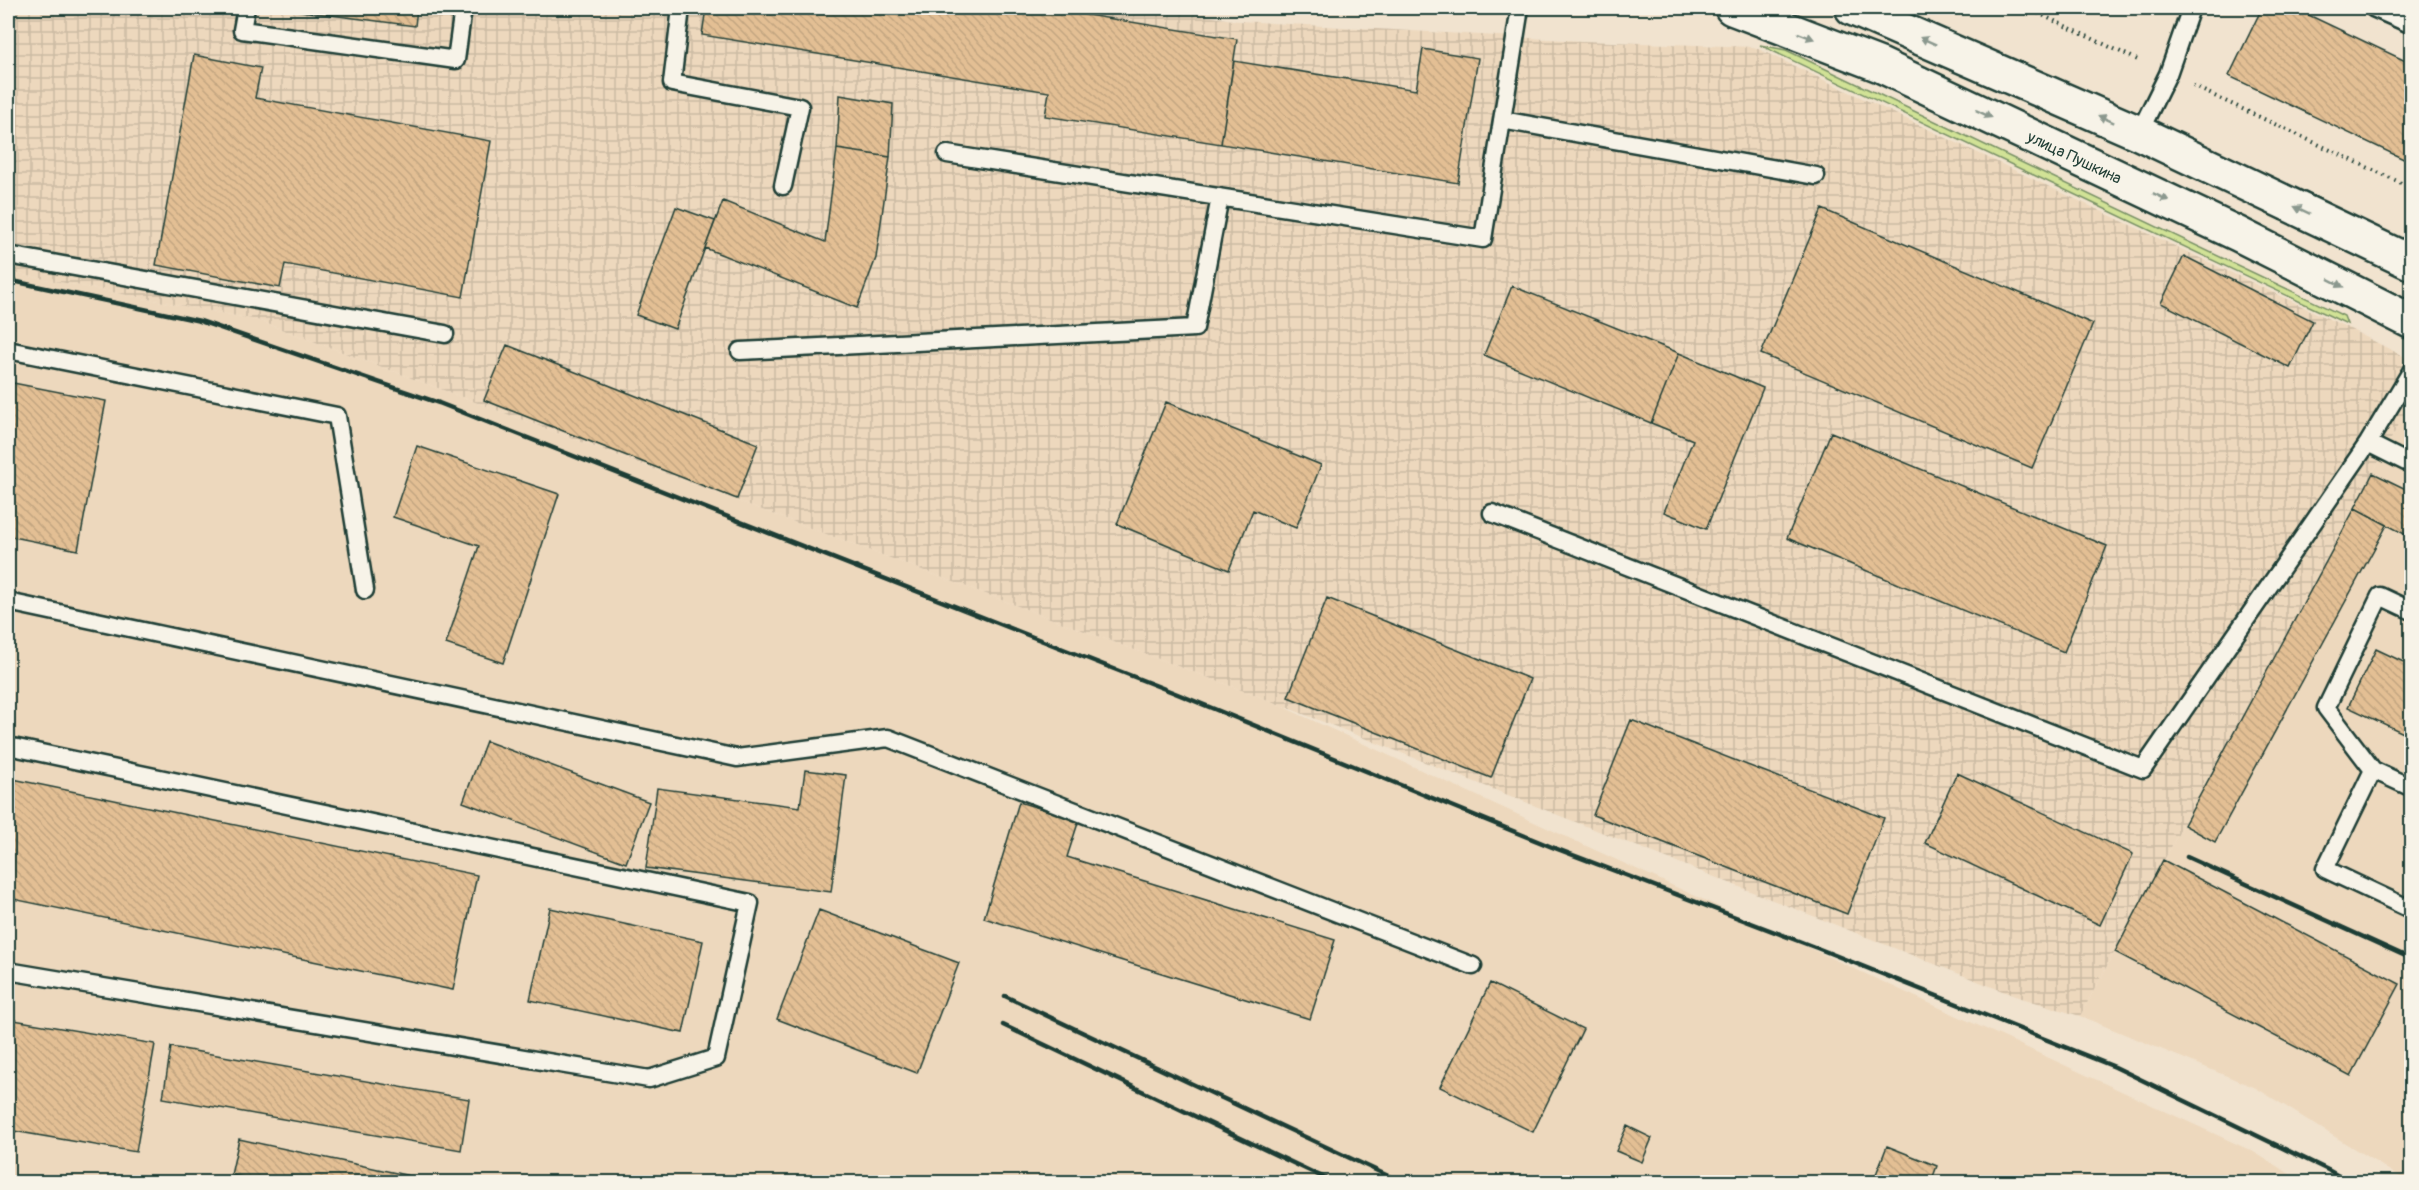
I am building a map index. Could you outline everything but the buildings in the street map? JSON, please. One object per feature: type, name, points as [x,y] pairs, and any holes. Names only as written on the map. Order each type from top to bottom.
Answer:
[{"type":"main road","name":"улица Пушкина","points":[[1731,8],[1880,65],[2238,234],[2412,322]]},
{"type":"main road","points":[[1852,8],[2139,133],[2412,262]]},
{"type":"lane","points":[[246,8],[242,30],[456,60],[463,8]]},
{"type":"lane","points":[[681,8],[672,83],[800,107],[783,186]]},
{"type":"lane","points":[[947,154],[1483,239],[1520,8]]},
{"type":"lane","points":[[2139,133],[2168,74],[2191,8]]},
{"type":"lane","points":[[2373,8],[2412,25]]},
{"type":"lane","points":[[1502,120],[1816,176]]},
{"type":"lane","points":[[740,351],[1195,328],[1220,197]]},
{"type":"lane","points":[[8,255],[445,334]]},
{"type":"lane","points":[[8,350],[337,416],[365,590]]},
{"type":"lane","points":[[1492,513],[2143,770],[2368,443],[2412,370]]},
{"type":"lane","points":[[2368,443],[2412,465]]},
{"type":"lane","points":[[2412,610],[2380,596],[2326,708],[2373,770],[2412,788]]},
{"type":"lane","points":[[8,602],[737,758],[888,738],[1473,966]]},
{"type":"lane","points":[[8,746],[750,903],[716,1058],[649,1078],[8,971]]},
{"type":"lane","points":[[2373,770],[2325,869],[2412,910]]},
{"type":"path","points":[[2027,8],[2412,188]]},
{"type":"shaded area","points":[[8,8],[1155,8],[1239,21],[1583,41],[1754,47],[2346,327],[2411,360],[2411,402],[2080,1016],[2015,996],[1268,700],[257,320],[8,272]]},
{"type":"shaded area","points":[[8,272],[257,320],[1268,700],[2252,1151],[2303,1182],[8,1182]]},
{"type":"shaded area","points":[[2411,402],[2411,1182],[2408,1182],[2256,1088],[2080,1016]]},
{"type":"green space","points":[[1760,45],[1786,50],[2344,316],[2347,324]]},
{"type":"railway","points":[[8,280],[200,321],[439,403],[1175,693],[1552,847],[1817,948],[2115,1067],[2349,1182]]},
{"type":"railway","points":[[2187,857],[2412,959]]},
{"type":"railway","points":[[1005,996],[1401,1182]]},
{"type":"railway","points":[[1003,1025],[1333,1182]]}]
